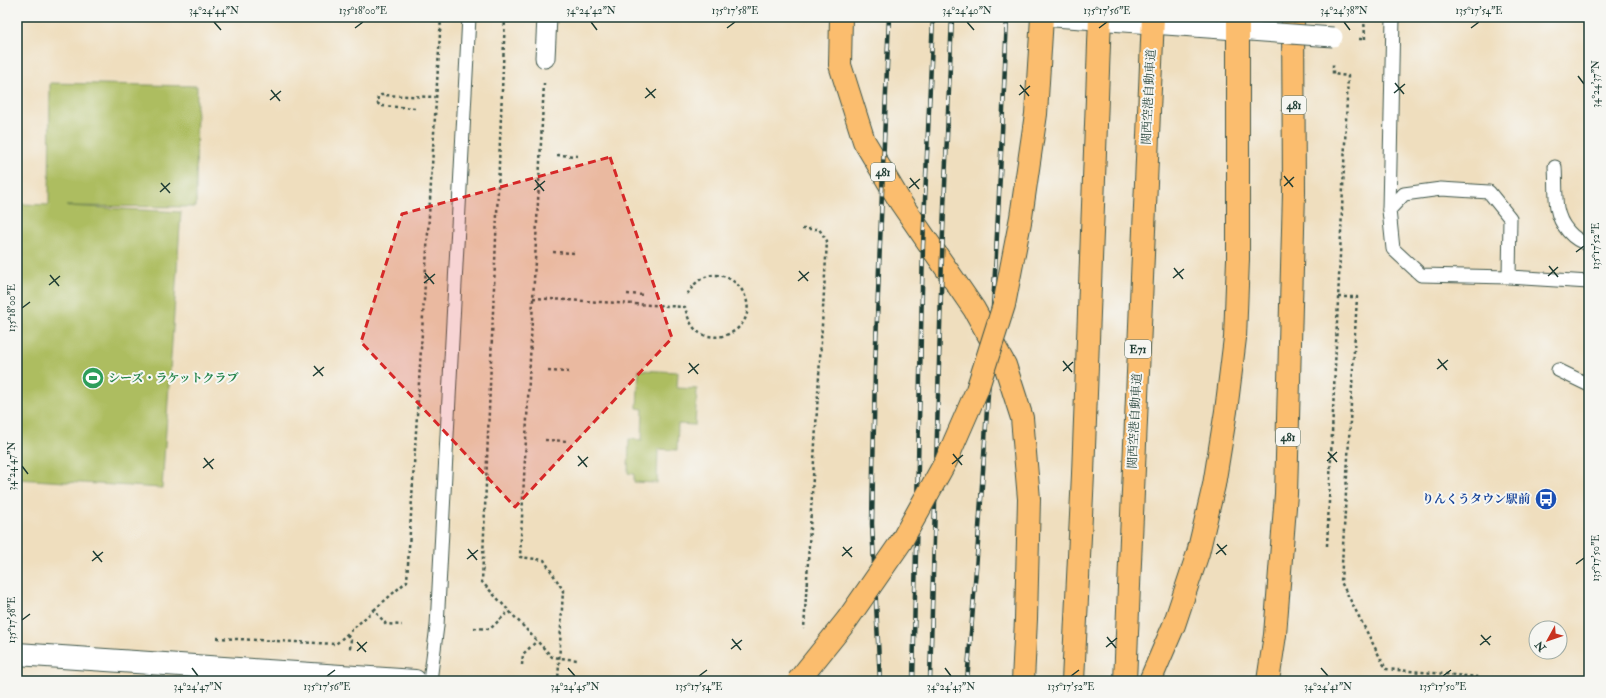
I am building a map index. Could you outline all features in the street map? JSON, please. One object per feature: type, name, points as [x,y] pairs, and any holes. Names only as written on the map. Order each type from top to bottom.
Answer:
[{"type":"highway","name":"481","points":[[841,17],[840,65],[864,141],[901,203],[974,309],[1005,365],[1022,418],[1029,499],[1023,681]]},
{"type":"highway","points":[[798,681],[847,620],[901,542],[946,461],[977,390],[1004,305],[1021,217],[1036,114],[1042,17]]},
{"type":"highway","points":[[1073,681],[1083,474],[1100,17]]},
{"type":"highway","name":"関西空港自動車道","points":[[1124,681],[1153,17]]},
{"type":"highway","points":[[1150,681],[1174,626],[1198,553],[1214,485],[1226,411],[1235,338],[1238,259],[1238,17]]},
{"type":"highway","name":"481","points":[[1268,681],[1275,635],[1286,494],[1294,192],[1293,17]]},
{"type":"street","points":[[545,58],[547,17]]},
{"type":"street","points":[[1054,17],[1333,37]]},
{"type":"street","points":[[17,654],[415,681]]},
{"type":"lane","points":[[430,681],[437,626],[469,17]]},
{"type":"lane","points":[[1393,17],[1389,210],[1393,249],[1421,275],[1509,277],[1589,282]]},
{"type":"lane","points":[[1555,167],[1557,209],[1567,231],[1582,243],[1589,244]]},
{"type":"lane","points":[[1389,210],[1404,194],[1441,188],[1489,192],[1510,218],[1509,277]]},
{"type":"lane","points":[[1558,370],[1589,385]]},
{"type":"path","points":[[217,638],[336,644],[347,636],[407,581],[441,17]]},
{"type":"path","points":[[505,17],[482,582],[552,657],[577,660]]},
{"type":"path","points":[[1327,546],[1348,76],[1333,74],[1333,37]]},
{"type":"path","points":[[545,58],[520,557],[544,560],[563,590],[558,681]]},
{"type":"path","points":[[415,108],[381,106],[377,103],[378,97],[381,95],[435,97]]},
{"type":"path","points":[[557,155],[580,156]]},
{"type":"path","points":[[802,228],[819,229],[827,241],[804,634]]},
{"type":"path","points":[[553,252],[576,253]]},
{"type":"path","points":[[533,298],[685,307],[688,319],[695,330],[706,336],[719,337],[731,334],[740,326],[746,316],[747,306],[745,295],[740,286],[732,279],[719,275],[706,277],[695,284],[687,294]]},
{"type":"path","points":[[627,294],[645,295]]},
{"type":"path","points":[[1338,297],[1357,297],[1341,582],[1386,669],[1479,677],[1486,681]]},
{"type":"path","points":[[548,370],[571,372]]},
{"type":"path","points":[[545,440],[569,441]]},
{"type":"path","points":[[374,610],[386,624],[402,625]]},
{"type":"path","points":[[474,628],[490,629],[510,611]]},
{"type":"path","points":[[347,636],[351,639],[349,654]]},
{"type":"path","points":[[522,664],[523,654],[537,641]]},
{"type":"highlighted area","points":[[610,157],[672,338],[515,507],[361,342],[402,214]]},
{"type":"green space","name":"シーズ・ラケットクラブ","points":[[50,83],[197,86],[196,207],[66,206],[181,212],[162,488],[17,479],[17,278],[22,204],[49,205]]},
{"type":"green space","points":[[639,370],[678,372],[677,388],[697,389],[695,425],[678,424],[677,450],[658,449],[657,483],[634,482],[634,474],[628,473],[629,439],[642,440],[643,409],[637,408]]},
{"type":"railway","points":[[880,681],[872,524],[875,369],[889,17]]},
{"type":"railway","points":[[913,681],[923,246],[933,17]]},
{"type":"railway","points":[[930,681],[942,256],[952,17]]},
{"type":"railway","points":[[967,681],[991,349],[1007,17]]},
{"type":"place","name":"シーズ・ラケットクラブ","points":[[93,378]]},
{"type":"place","name":"りんくうタウン駅前","points":[[1546,499]]}]
